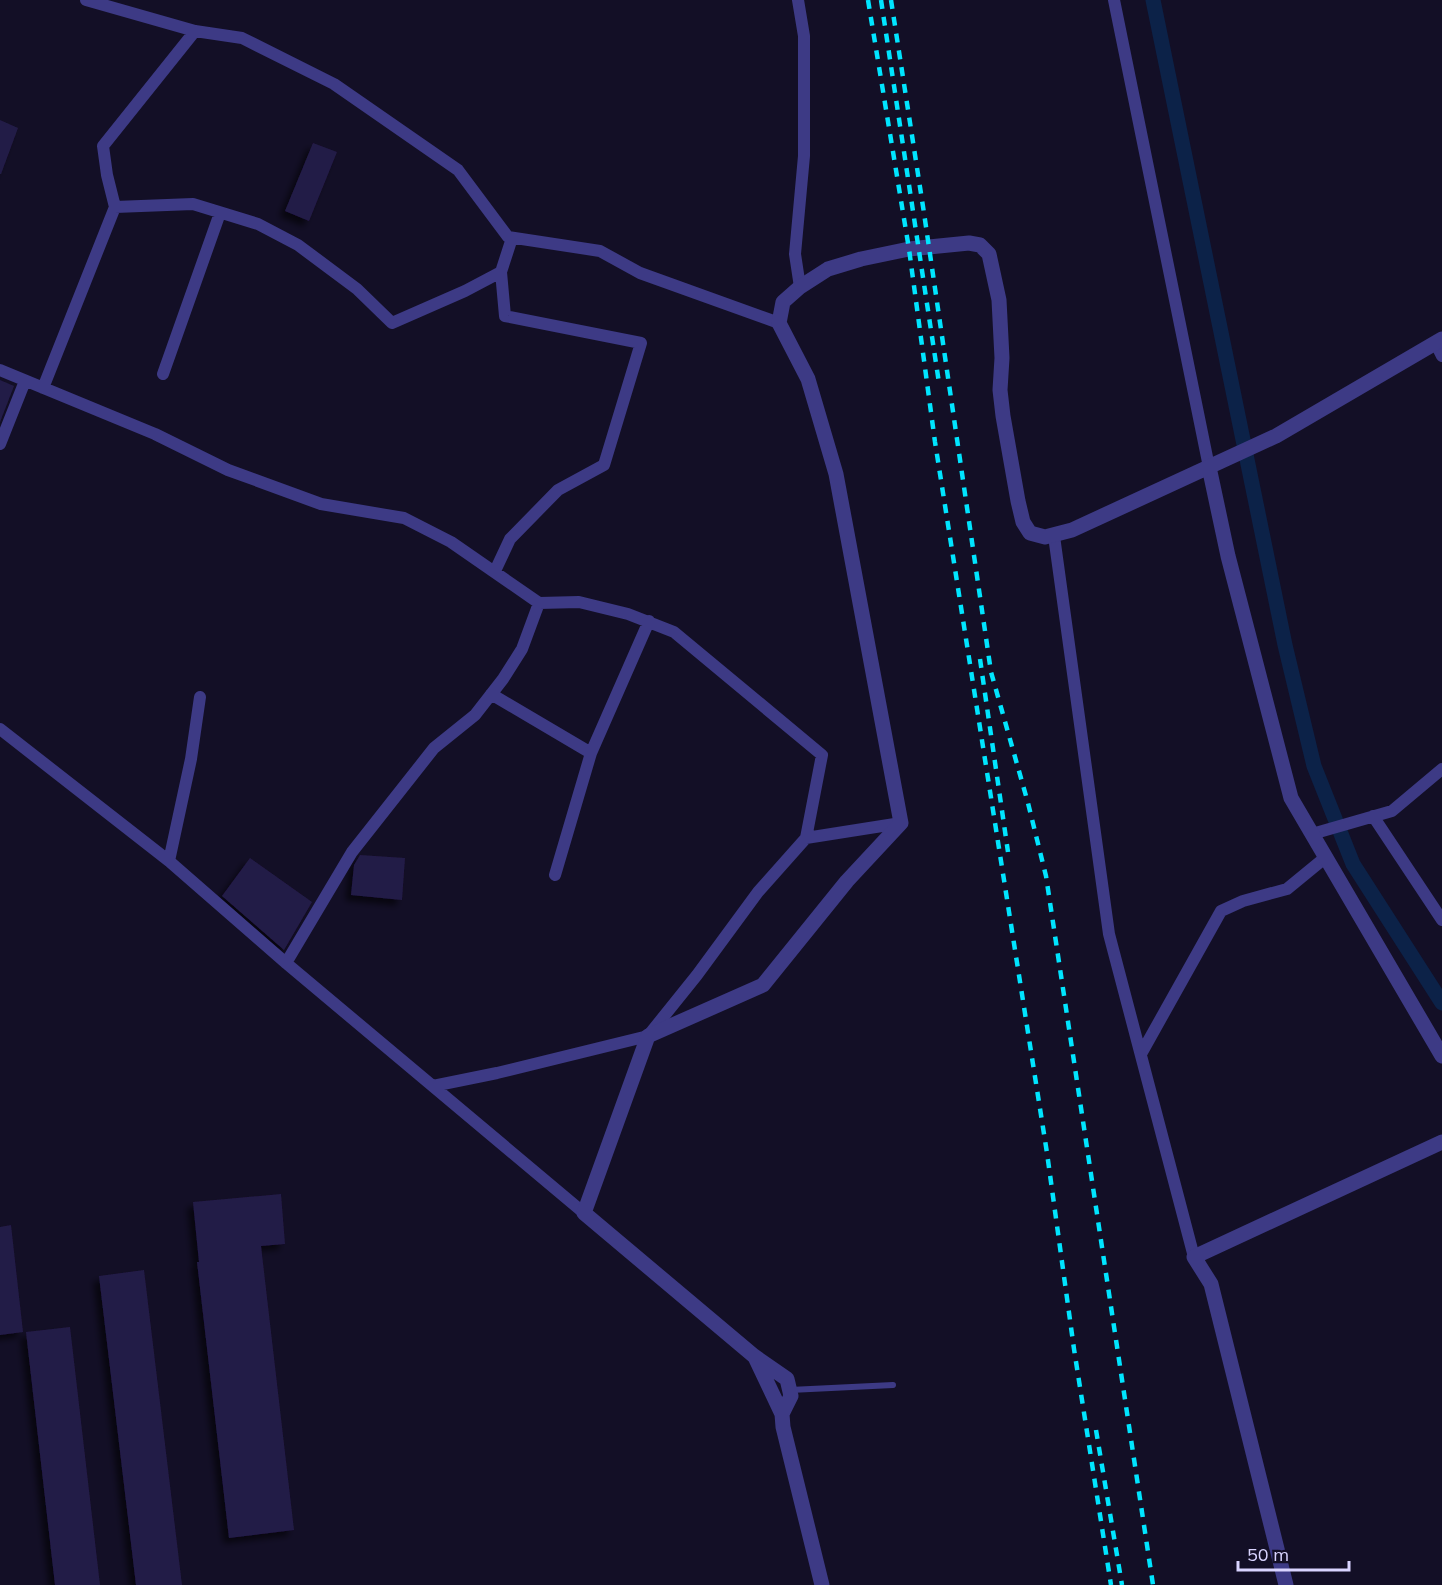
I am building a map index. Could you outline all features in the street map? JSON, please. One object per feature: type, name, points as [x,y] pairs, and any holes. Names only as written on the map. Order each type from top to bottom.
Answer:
[{"type":"street","points":[[86,0],[195,32],[242,38],[334,84],[458,170],[507,237],[600,251],[640,273],[779,323]]},
{"type":"street","points":[[798,0],[804,36],[804,156],[795,254],[800,287]]},
{"type":"street","points":[[1114,0],[1228,556],[1292,798],[1442,1056]]},
{"type":"street","points":[[43,388],[115,207],[107,175],[104,146],[195,32]]},
{"type":"street","points":[[115,207],[193,204],[258,224],[298,244],[357,289],[392,323],[465,291],[501,272]]},
{"type":"street","points":[[163,374],[220,213]]},
{"type":"street","points":[[495,570],[510,539],[558,490],[604,465],[641,343],[505,316],[501,272],[512,238]]},
{"type":"street","points":[[901,824],[836,474],[808,379],[779,323],[783,302],[800,287],[828,269],[861,259],[909,249],[969,243],[980,245],[989,254],[999,300],[1002,358],[1000,390],[1018,501],[1023,522],[1030,533],[1045,537],[1072,530],[1198,474],[1276,436],[1440,346]]},
{"type":"street","points":[[0,370],[155,434],[228,470],[321,504],[404,518],[451,542],[495,570],[539,603],[579,602],[649,621],[674,632],[822,755],[807,838],[758,892],[697,975],[648,1036],[584,1213]]},
{"type":"street","points":[[0,444],[25,381]]},
{"type":"street","points":[[1054,536],[1109,934],[1194,1257],[1211,1284],[1286,1585]]},
{"type":"street","points":[[286,963],[352,852],[434,748],[475,715],[503,680],[522,650],[539,603]]},
{"type":"street","points":[[555,876],[591,753],[649,621]]},
{"type":"street","points":[[491,694],[591,753]]},
{"type":"street","points":[[169,861],[191,759],[200,697]]},
{"type":"street","points":[[0,729],[169,861],[286,963],[754,1356],[787,1379],[791,1396],[782,1414]]},
{"type":"street","points":[[1313,834],[1392,811],[1442,769]]},
{"type":"street","points":[[1371,817],[1442,920]]},
{"type":"street","points":[[807,838],[901,824]]},
{"type":"street","points":[[433,1086],[497,1073],[648,1036],[763,986],[847,881],[901,824]]},
{"type":"street","points":[[1141,1054],[1221,911],[1243,901],[1287,889],[1326,857]]},
{"type":"street","points":[[1194,1257],[1442,1142]]},
{"type":"street","points":[[754,1356],[782,1414],[783,1427],[822,1585]]},
{"type":"lane","points":[[790,1390],[893,1385]]},
{"type":"building","points":[[0,120],[18,128],[1,174],[0,174]]},
{"type":"building","points":[[313,143],[337,152],[309,221],[285,211]]},
{"type":"building","points":[[0,380],[14,386],[0,422]]},
{"type":"building","points":[[360,855],[405,858],[402,900],[351,895],[354,865]]},
{"type":"building","points":[[250,858],[312,902],[284,950],[222,896]]},
{"type":"building","points":[[281,1194],[285,1244],[261,1246],[294,1530],[229,1538],[197,1262],[199,1262],[193,1202]]},
{"type":"building","points":[[11,1225],[23,1332],[0,1335],[0,1227]]},
{"type":"building","points":[[144,1270],[182,1585],[136,1585],[99,1276]]},
{"type":"building","points":[[70,1327],[100,1585],[55,1585],[26,1332]]},
{"type":"waterway","points":[[1153,0],[1285,645],[1314,766],[1353,864],[1442,1003]]},
{"type":"railway","points":[[868,0],[909,249],[935,442],[1047,1153],[1074,1349],[1111,1585]]},
{"type":"railway","points":[[881,0],[939,383]]},
{"type":"railway","points":[[891,0],[991,672],[1046,876],[1153,1585]]},
{"type":"railway","points":[[980,659],[1008,852]]},
{"type":"railway","points":[[1096,1430],[1122,1585]]}]
